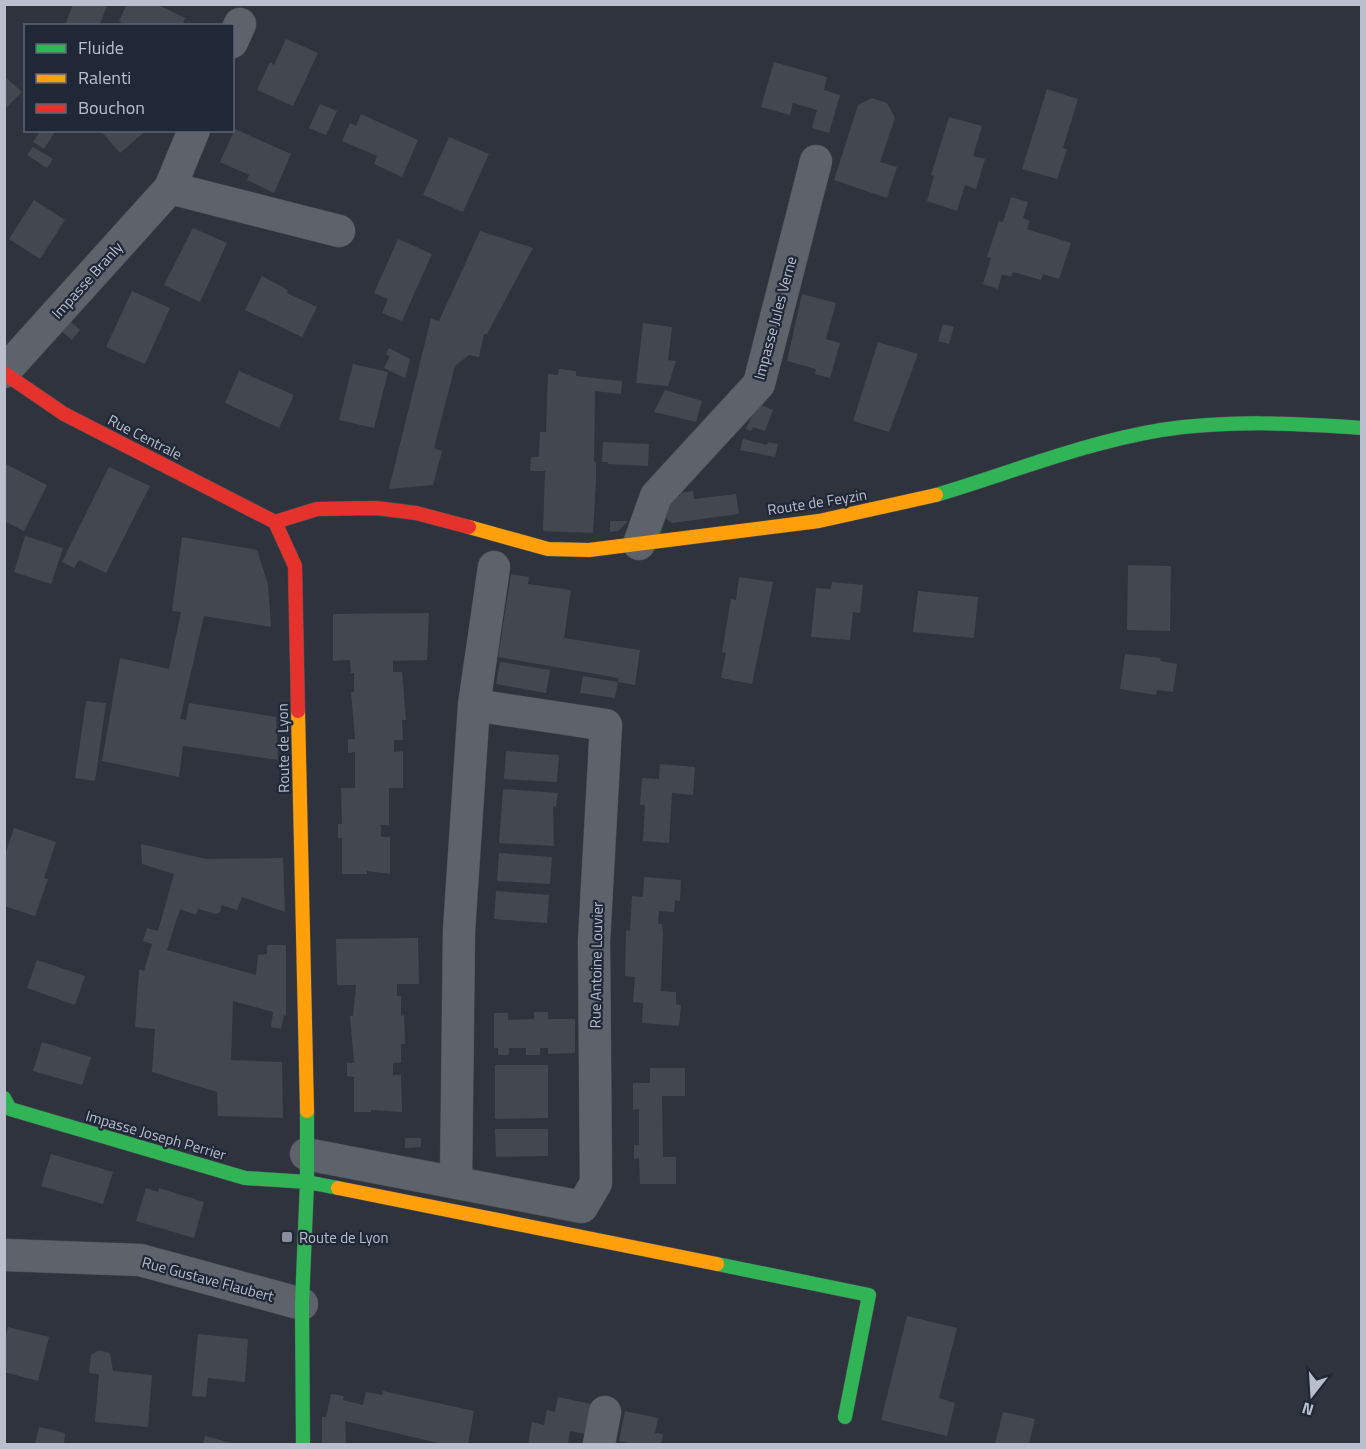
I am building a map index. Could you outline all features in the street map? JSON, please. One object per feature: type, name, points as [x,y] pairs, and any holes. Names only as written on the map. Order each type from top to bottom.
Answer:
[{"type":"street","name":"Impasse Branly","points":[[4,373],[170,188],[193,132]]},
{"type":"street","name":"Impasse Jules Verne","points":[[639,543],[656,496],[759,384],[816,161]]},
{"type":"street","points":[[170,188],[339,231]]},
{"type":"street","name":"Rue Centrale","points":[[4,373],[64,414],[275,522]]},
{"type":"street","name":"Route de Feyzin","points":[[275,522],[317,509],[376,508],[416,513],[548,549],[589,550],[839,517],[897,505],[1131,435],[1208,424],[1278,421],[1362,428]]},
{"type":"street","name":"Route de Lyon","points":[[275,522],[295,566],[307,1168],[302,1304],[303,1444]]},
{"type":"street","points":[[456,1181],[459,931],[474,705],[494,567]]},
{"type":"street","name":"Rue Antoine Louvier","points":[[307,1168],[456,1181],[582,1206],[596,1183],[594,941],[606,725],[474,705]]},
{"type":"street","name":"Impasse Joseph Perrier","points":[[4,1098],[10,1109],[245,1178],[307,1168],[869,1295],[845,1417]]},
{"type":"street","name":"Rue Gustave Flaubert","points":[[5,1255],[140,1260],[302,1304]]},
{"type":"street","points":[[599,1444],[605,1412]]},
{"type":"building","points":[[73,4],[108,4],[100,24],[66,24]]},
{"type":"building","points":[[127,4],[160,4],[185,18],[183,24],[125,24],[119,21]]},
{"type":"building","points":[[286,39],[318,53],[293,106],[257,90],[270,62],[274,65]]},
{"type":"building","points":[[774,62],[827,77],[824,90],[840,95],[829,133],[812,128],[817,110],[793,103],[790,115],[761,107]]},
{"type":"building","points":[[4,76],[22,92],[4,110]]},
{"type":"building","points":[[1047,89],[1078,99],[1063,148],[1067,149],[1057,179],[1022,169]]},
{"type":"building","points":[[872,98],[887,103],[895,118],[880,162],[897,167],[887,198],[834,180],[858,105]]},
{"type":"building","points":[[320,104],[337,111],[326,135],[309,128]]},
{"type":"building","points":[[361,114],[418,140],[402,177],[374,164],[377,156],[342,141],[350,123],[356,126]]},
{"type":"building","points":[[949,117],[982,126],[973,156],[985,159],[976,189],[965,185],[957,211],[927,201],[934,176],[931,175]]},
{"type":"building","points":[[235,129],[291,154],[274,193],[247,180],[249,175],[220,162]]},
{"type":"building","points":[[40,132],[55,132],[44,149],[33,142]]},
{"type":"building","points":[[102,132],[145,132],[120,153]]},
{"type":"building","points":[[449,137],[489,154],[463,212],[423,195]]},
{"type":"building","points":[[33,147],[53,159],[47,168],[27,155]]},
{"type":"building","points":[[1011,197],[1028,202],[1023,218],[1030,221],[1027,229],[1071,243],[1059,279],[1043,274],[1041,280],[1013,272],[1011,277],[1002,274],[998,289],[983,284],[991,258],[987,257],[999,221],[1003,222]]},
{"type":"building","points":[[34,200],[65,220],[40,259],[9,239]]},
{"type":"building","points":[[193,228],[227,243],[200,302],[164,285]]},
{"type":"building","points":[[480,231],[533,248],[487,334],[484,334],[479,357],[469,355],[455,366],[434,448],[442,451],[433,485],[389,489],[431,318],[439,321]]},
{"type":"building","points":[[398,239],[432,254],[402,321],[382,313],[388,299],[374,293]]},
{"type":"building","points":[[262,276],[288,290],[287,293],[317,307],[302,337],[245,310]]},
{"type":"building","points":[[132,291],[170,308],[145,364],[106,347]]},
{"type":"building","points":[[802,294],[836,303],[826,339],[840,343],[830,378],[815,374],[816,369],[787,361]]},
{"type":"building","points":[[69,320],[80,330],[72,340],[61,331]]},
{"type":"building","points":[[643,323],[672,327],[668,360],[676,361],[668,386],[636,383]]},
{"type":"building","points":[[943,324],[954,327],[949,344],[938,341]]},
{"type":"building","points":[[878,342],[918,354],[889,432],[853,421]]},
{"type":"building","points":[[389,348],[410,359],[405,378],[384,368],[390,356],[386,354]]},
{"type":"building","points":[[353,364],[388,372],[374,428],[339,420]]},
{"type":"building","points":[[559,369],[576,371],[576,376],[622,381],[621,394],[595,391],[594,461],[596,462],[596,478],[593,533],[543,531],[545,471],[530,471],[531,457],[539,457],[540,432],[546,432],[548,374],[558,375]]},
{"type":"building","points":[[239,371],[294,395],[279,428],[225,403]]},
{"type":"building","points":[[665,390],[702,401],[696,422],[654,412]]},
{"type":"building","points":[[758,404],[773,410],[765,431],[753,427],[751,431],[746,429]]},
{"type":"building","points":[[743,439],[767,445],[768,442],[778,444],[775,457],[740,450]]},
{"type":"building","points":[[603,442],[649,444],[648,466],[602,462]]},
{"type":"building","points":[[4,463],[47,485],[24,531],[4,521]]},
{"type":"building","points":[[109,467],[150,486],[106,573],[79,560],[74,568],[62,562]]},
{"type":"building","points":[[693,491],[694,499],[736,494],[739,514],[672,523],[664,517],[661,499]]},
{"type":"building","points":[[610,521],[628,521],[618,531],[610,532]]},
{"type":"building","points":[[25,536],[63,548],[51,584],[14,572]]},
{"type":"building","points":[[182,537],[257,550],[268,584],[271,627],[204,616],[180,719],[186,720],[189,703],[276,717],[278,760],[183,746],[179,777],[102,761],[120,658],[169,669],[181,612],[172,611]]},
{"type":"building","points":[[1128,565],[1171,566],[1170,631],[1127,630]]},
{"type":"building","points":[[511,574],[529,577],[528,584],[571,590],[564,638],[640,650],[635,685],[618,682],[619,678],[498,657]]},
{"type":"building","points":[[739,577],[773,582],[752,684],[721,678],[726,653],[722,652],[731,599],[736,600]]},
{"type":"building","points":[[832,582],[863,585],[860,613],[853,612],[850,640],[811,637],[816,588],[831,589]]},
{"type":"building","points":[[918,591],[978,597],[974,638],[913,632]]},
{"type":"building","points":[[429,613],[427,660],[393,661],[393,672],[402,672],[406,720],[402,720],[403,740],[394,740],[394,752],[403,751],[403,788],[389,788],[389,825],[381,825],[381,837],[390,837],[390,874],[367,871],[367,874],[342,874],[342,838],[338,838],[338,824],[342,824],[341,788],[355,788],[355,752],[348,753],[348,739],[355,739],[351,692],[354,692],[354,673],[351,673],[350,660],[333,661],[333,614]]},
{"type":"building","points":[[1125,654],[1161,658],[1160,661],[1177,664],[1173,692],[1157,690],[1156,695],[1120,689]]},
{"type":"building","points":[[500,662],[550,670],[546,693],[496,684]]},
{"type":"building","points":[[583,676],[618,682],[615,698],[580,693]]},
{"type":"building","points":[[86,701],[106,703],[95,781],[75,778]]},
{"type":"building","points":[[506,751],[559,755],[557,782],[504,779]]},
{"type":"building","points":[[660,764],[695,767],[693,795],[672,793],[669,843],[643,841],[645,805],[640,805],[642,778],[659,779]]},
{"type":"building","points":[[503,789],[558,793],[556,807],[553,806],[554,846],[499,843]]},
{"type":"building","points":[[14,828],[56,842],[44,878],[48,879],[35,916],[4,906],[4,858]]},
{"type":"building","points":[[141,844],[206,859],[283,858],[285,912],[242,897],[237,910],[222,905],[220,912],[216,914],[198,909],[196,915],[180,909],[167,950],[256,975],[258,955],[267,954],[267,945],[286,945],[286,1016],[284,1015],[281,1029],[271,1027],[273,1012],[233,1001],[231,1060],[282,1062],[283,1118],[218,1116],[217,1092],[152,1072],[155,1029],[135,1027],[139,969],[144,971],[152,944],[143,941],[147,928],[158,931],[174,874],[142,864]]},
{"type":"building","points":[[499,853],[552,857],[550,884],[497,881]]},
{"type":"building","points":[[644,877],[681,880],[680,901],[675,900],[674,912],[659,911],[658,924],[662,924],[663,933],[661,991],[676,992],[676,1004],[681,1005],[679,1026],[642,1023],[643,1003],[633,1002],[635,977],[625,976],[626,930],[630,931],[632,896],[643,897]]},
{"type":"building","points":[[496,891],[549,895],[547,923],[494,919]]},
{"type":"building","points":[[418,938],[419,984],[397,984],[397,996],[401,996],[401,1016],[404,1015],[405,1044],[401,1044],[401,1063],[393,1063],[393,1075],[401,1075],[402,1112],[371,1110],[371,1112],[354,1112],[354,1077],[347,1076],[347,1063],[354,1063],[350,1016],[353,1016],[356,985],[337,985],[336,939]]},
{"type":"building","points":[[37,960],[85,976],[75,1005],[27,988]]},
{"type":"building","points":[[534,1012],[548,1012],[548,1019],[575,1019],[575,1053],[548,1054],[548,1048],[540,1048],[540,1055],[526,1055],[526,1048],[509,1048],[509,1055],[498,1055],[498,1048],[494,1048],[494,1013],[508,1013],[508,1020],[534,1019]]},
{"type":"building","points":[[42,1042],[91,1057],[82,1085],[33,1071]]},
{"type":"building","points":[[495,1065],[548,1065],[548,1118],[495,1119]]},
{"type":"building","points":[[650,1068],[685,1068],[685,1096],[662,1096],[663,1157],[676,1157],[676,1184],[640,1184],[639,1158],[634,1159],[634,1145],[639,1145],[639,1109],[633,1110],[633,1083],[650,1083]]},
{"type":"building","points":[[495,1129],[548,1129],[548,1156],[496,1157]]},
{"type":"building","points":[[405,1138],[421,1138],[421,1147],[405,1148]]},
{"type":"building","points":[[51,1154],[113,1172],[103,1204],[41,1186]]},
{"type":"building","points":[[146,1188],[158,1192],[159,1188],[204,1202],[194,1238],[136,1221]]},
{"type":"building","points":[[907,1316],[957,1328],[939,1398],[955,1403],[947,1436],[881,1420]]},
{"type":"building","points":[[8,1327],[49,1337],[38,1381],[4,1372],[4,1341]]},
{"type":"building","points":[[198,1334],[248,1339],[245,1382],[208,1378],[206,1397],[192,1396]]},
{"type":"building","points":[[99,1350],[110,1353],[113,1371],[152,1375],[148,1427],[95,1422],[99,1374],[89,1373],[91,1355]]},
{"type":"building","points":[[383,1391],[474,1411],[468,1444],[442,1444],[345,1421],[346,1444],[322,1444],[322,1417],[326,1417],[331,1394],[344,1396],[343,1400],[363,1405],[366,1392],[382,1395]]},
{"type":"building","points":[[558,1397],[591,1404],[585,1434],[570,1431],[568,1444],[528,1444],[532,1422],[544,1425],[547,1410],[555,1412]]},
{"type":"building","points":[[625,1411],[658,1418],[655,1433],[663,1434],[661,1444],[633,1444],[619,1441]]},
{"type":"building","points":[[1003,1412],[1035,1419],[1029,1444],[995,1444]]},
{"type":"building","points":[[39,1427],[65,1433],[64,1444],[35,1444]]},
{"type":"building","points":[[205,1436],[235,1444],[203,1444]]},
{"type":"traffic: fast","points":[[936,495],[1075,450],[1161,430],[1261,423],[1362,428]]},
{"type":"traffic: fast","points":[[4,1098],[10,1109],[245,1178],[307,1182],[338,1188]]},
{"type":"traffic: fast","points":[[303,1444],[302,1304],[307,1182],[307,1111]]},
{"type":"traffic: fast","points":[[717,1264],[869,1295],[845,1417]]},
{"type":"traffic: slow","points":[[469,527],[548,549],[589,550],[819,521],[936,495]]},
{"type":"traffic: slow","points":[[298,711],[307,1111]]},
{"type":"traffic: slow","points":[[338,1188],[717,1264]]},
{"type":"traffic: jam","points":[[4,373],[64,414],[275,522]]},
{"type":"traffic: jam","points":[[275,522],[317,509],[376,508],[416,513],[469,527]]},
{"type":"traffic: jam","points":[[275,522],[295,566],[298,711]]},
{"type":"place","name":"Route de Lyon","points":[[287,1237]]}]
